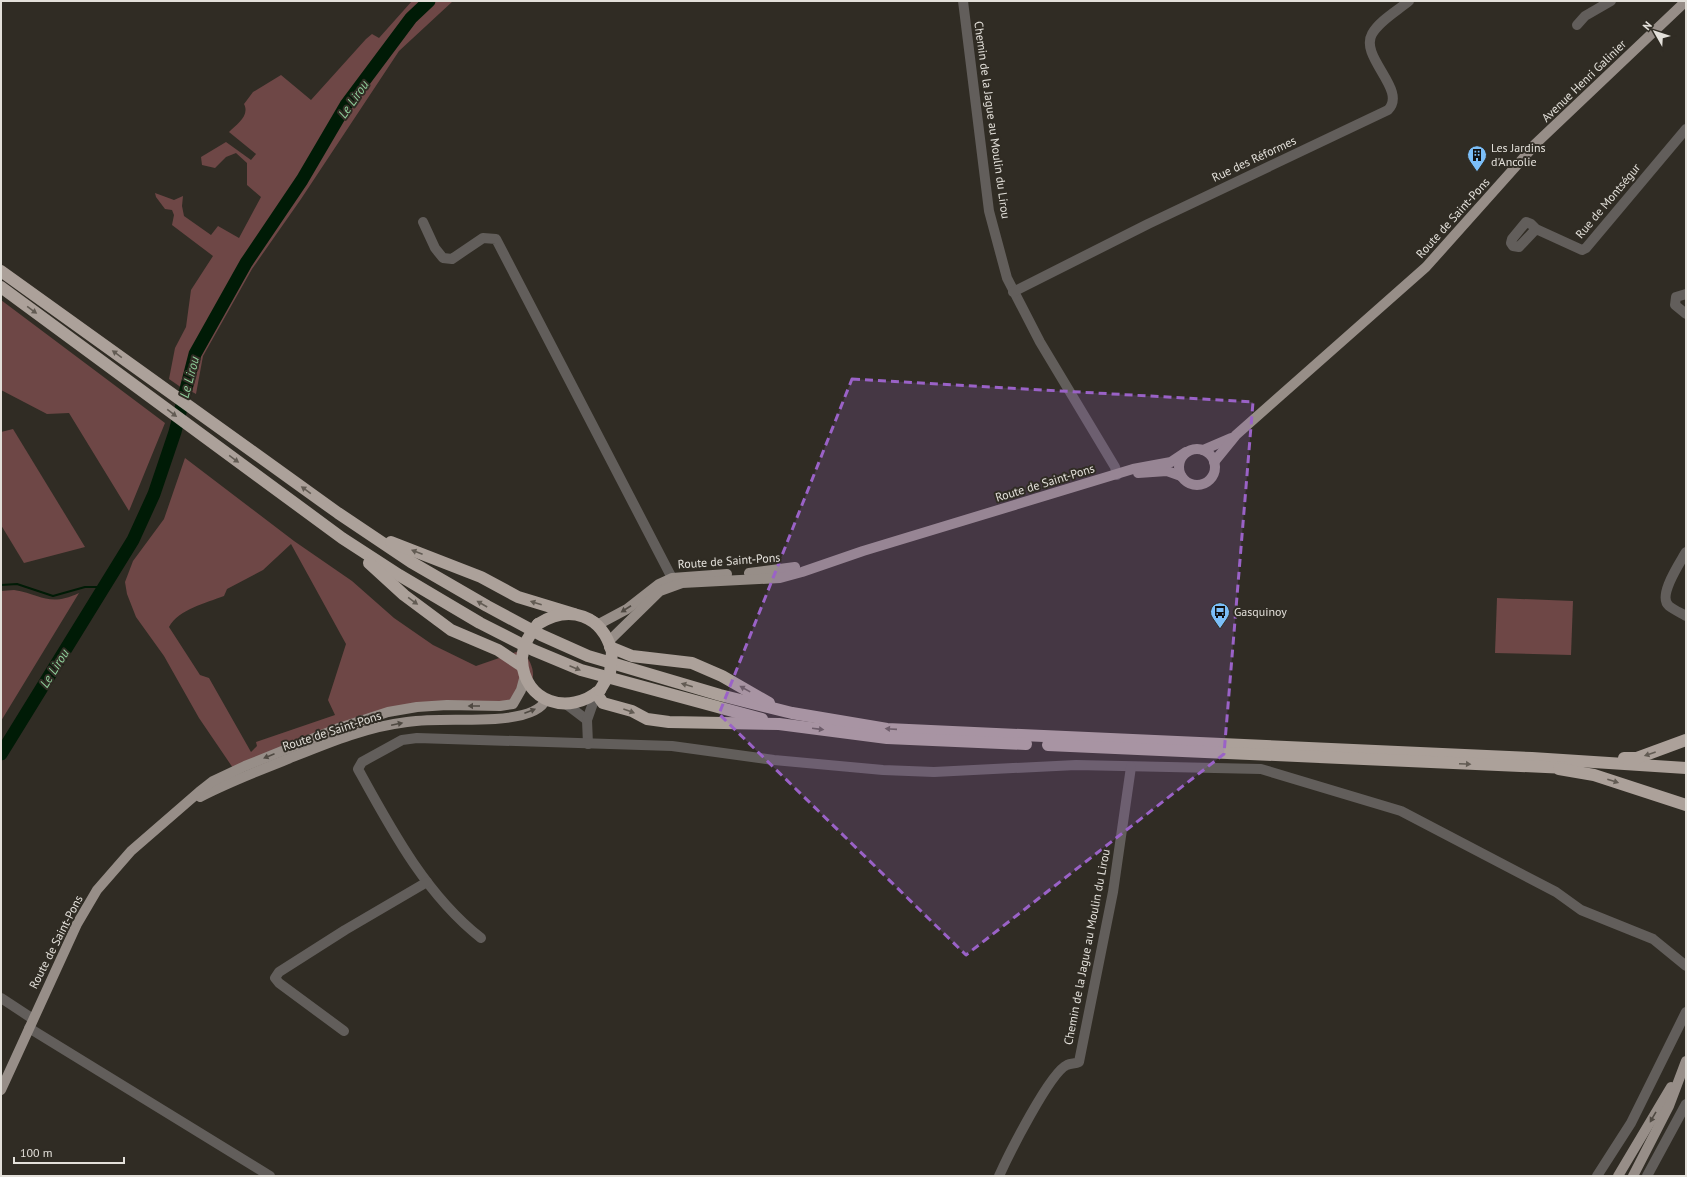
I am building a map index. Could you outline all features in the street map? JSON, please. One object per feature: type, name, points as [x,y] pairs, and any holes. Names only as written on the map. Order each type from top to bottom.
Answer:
[{"type":"highway","points":[[1,271],[338,513],[418,566],[487,606],[556,642],[588,656],[720,695],[792,713],[887,729],[1532,758],[1686,768]]},
{"type":"highway","points":[[1,287],[342,538],[399,575],[480,623],[533,650],[581,670],[779,724]]},
{"type":"highway","points":[[338,513],[382,539],[481,577],[518,597],[586,618],[600,628],[610,646],[610,672],[595,694],[579,703],[566,704],[546,699],[537,693],[523,666],[498,650],[451,630],[404,595],[342,538]]},
{"type":"highway","points":[[523,666],[527,639],[538,624],[549,617],[561,614],[574,614]]},
{"type":"highway","points":[[610,646],[632,656],[692,664],[792,713]]},
{"type":"highway","points":[[595,694],[603,703],[632,711],[647,719],[669,722],[779,724],[887,738],[1686,773]]},
{"type":"highway","points":[[1532,758],[1637,758],[1686,740]]},
{"type":"highway","points":[[1548,768],[1594,775],[1686,805]]},
{"type":"main road","name":"Avenue Henri Galinier","points":[[1534,146],[1684,3]]},
{"type":"main road","name":"Route de Saint-Pons","points":[[1214,462],[1236,435],[1393,298],[1448,244],[1534,146]]},
{"type":"main road","name":"Route de Saint-Pons","points":[[1203,450],[1236,435]]},
{"type":"main road","points":[[1194,448],[1203,450],[1210,454],[1214,462],[1213,475],[1209,480],[1202,484],[1189,484],[1181,476],[1178,463],[1186,452],[1194,448]]},
{"type":"main road","name":"Route de Saint-Pons","points":[[586,618],[599,624],[627,609],[659,584],[672,582],[682,583],[780,578],[863,551],[1133,469],[1170,462],[1186,452]]},
{"type":"main road","name":"Route de Saint-Pons","points":[[1119,474],[1167,471],[1181,476]]},
{"type":"main road","name":"Route de Saint-Pons","points":[[610,646],[660,591],[672,582]]},
{"type":"main road","name":"Route de Saint-Pons","points":[[1,1090],[77,924],[97,890],[131,852],[213,781],[299,744],[364,719],[388,712],[417,707],[447,705],[500,706],[513,704],[521,690],[523,666]]},
{"type":"main road","name":"Route de Saint-Pons","points":[[179,809],[228,783],[319,746],[374,728],[407,722],[511,718],[535,710],[544,703],[546,699]]},
{"type":"main road","points":[[1633,1176],[1668,1106],[1686,1061]]},
{"type":"main road","points":[[1618,1176],[1681,1072]]},
{"type":"street","name":"Chemin de la Jague au Moulin du Lirou","points":[[963,1],[989,211],[1006,278],[1040,342],[1119,474]]},
{"type":"street","name":"Rue des Réformes","points":[[1013,292],[1148,224],[1388,110],[1393,104],[1393,97],[1385,76],[1370,48],[1370,40],[1376,28],[1408,1]]},
{"type":"street","points":[[1577,25],[1585,16],[1611,1]]},
{"type":"street","name":"Rue de Montségur","points":[[1536,229],[1582,250],[1586,248],[1686,129]]},
{"type":"street","points":[[423,222],[436,248],[443,258],[452,259],[483,238],[496,239],[672,582]]},
{"type":"street","points":[[1686,294],[1676,297],[1674,306],[1686,314]]},
{"type":"street","points":[[1686,552],[1665,591],[1665,600],[1668,606],[1686,616]]},
{"type":"street","points":[[588,744],[587,720],[595,694]]},
{"type":"street","points":[[566,704],[587,720]]},
{"type":"street","points":[[481,938],[453,912],[427,882],[358,769],[362,762],[402,740],[417,738],[672,746],[774,760],[883,770],[934,772],[1076,765],[1261,769],[1401,811],[1468,844],[1556,892],[1581,910],[1653,939],[1686,966]]},
{"type":"street","name":"Chemin de la Jague au Moulin du Lirou","points":[[999,1176],[1019,1136],[1053,1080],[1067,1065],[1079,1062],[1113,892],[1131,767]]},
{"type":"street","points":[[344,1031],[279,984],[275,978],[279,972],[292,963],[427,882]]},
{"type":"street","points":[[1,998],[31,1023],[270,1176]]},
{"type":"street","points":[[1597,1176],[1631,1123],[1686,1012]]},
{"type":"street","points":[[1647,1176],[1686,1104]]},
{"type":"highlighted area","points":[[852,379],[1253,402],[1224,754],[966,955],[719,714]]},
{"type":"shaded area","points":[[412,1],[426,1],[389,44],[343,106],[237,270],[193,352],[182,388],[169,379],[175,348],[186,327],[191,290],[213,256],[172,225],[174,215],[172,210],[165,209],[156,197],[155,193],[174,200],[183,196],[182,206],[184,216],[211,235],[218,226],[239,238],[261,197],[247,185],[247,163],[236,153],[226,157],[215,168],[202,165],[201,157],[226,142],[251,160],[256,154],[229,132],[242,120],[245,112],[244,104],[253,92],[281,75],[311,100],[366,39],[372,34],[379,38]]},
{"type":"shaded area","points":[[434,1],[453,1],[399,51],[301,199],[252,269],[203,356],[196,394],[187,389],[198,353],[249,264],[307,178],[350,107],[404,34]]},
{"type":"shaded area","points":[[1,300],[165,423],[129,511],[69,413],[47,414],[1,390]]},
{"type":"shaded area","points":[[13,429],[85,547],[24,563],[1,525],[1,432]]},
{"type":"shaded area","points":[[185,458],[294,541],[352,581],[394,618],[433,645],[476,666],[522,650],[528,658],[533,673],[530,685],[519,696],[510,701],[421,705],[233,768],[199,718],[164,656],[136,617],[127,594],[125,582],[133,561],[164,519]],"holes":[[[291,544],[346,644],[328,700],[335,715],[256,742],[257,746],[251,752],[209,678],[200,675],[169,627],[173,621],[186,611],[224,596],[227,589],[263,570]]]},
{"type":"shaded area","points":[[14,590],[53,600],[69,597],[79,593],[1,721],[1,591]]},
{"type":"shaded area","points":[[1497,598],[1573,601],[1571,655],[1495,653]]},
{"type":"waterway","name":"Le Lirou","points":[[1,754],[133,540],[154,494],[175,432],[195,354],[246,263],[302,180],[346,105],[411,18],[429,1]]},
{"type":"waterway","points":[[1,585],[17,584],[53,596],[85,587],[103,587]]},
{"type":"place","name":"Les Jardins d'Ancolie","points":[[1477,172]]},
{"type":"place","name":"Gasquinoy","points":[[1220,629]]}]
